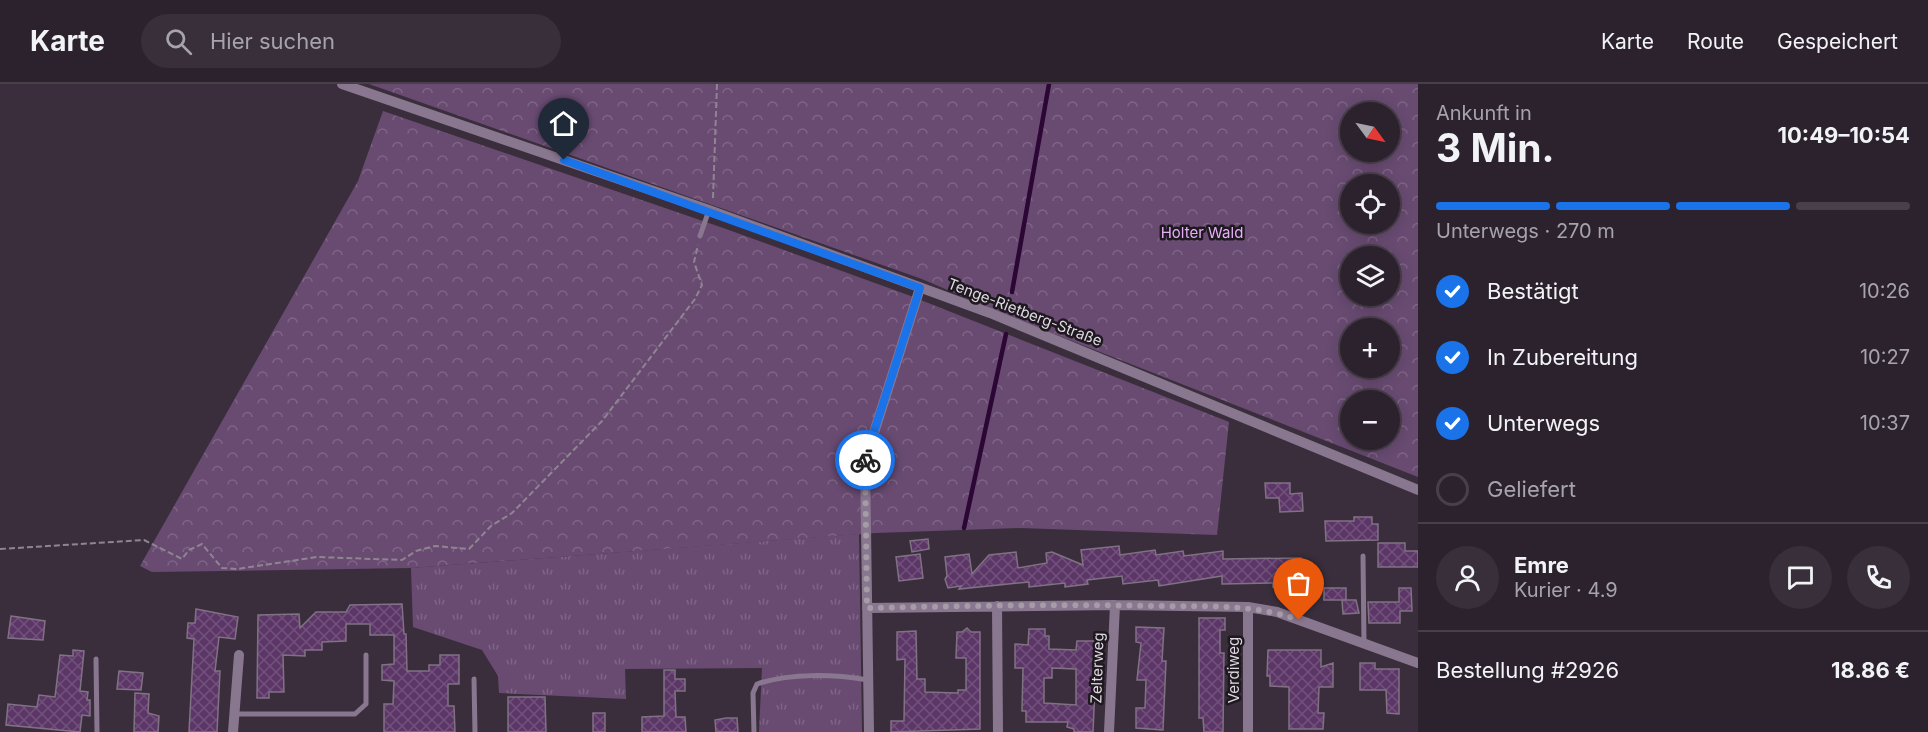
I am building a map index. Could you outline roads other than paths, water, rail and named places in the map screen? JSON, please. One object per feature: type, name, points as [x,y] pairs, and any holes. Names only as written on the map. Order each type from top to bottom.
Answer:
[{"type":"street","name":"Tenge-Rietberg-Straße","points":[[342,84],[709,210],[1014,322],[1418,490]]},
{"type":"street","points":[[869,732],[865,461],[920,288]]},
{"type":"street","points":[[867,608],[1114,605],[1248,608],[1277,612],[1418,663]]},
{"type":"street","name":"Zelterweg","points":[[1109,732],[1114,605]]},
{"type":"street","points":[[997,606],[998,732]]},
{"type":"street","name":"Verdiweg","points":[[1248,608],[1248,732]]},
{"type":"street","points":[[233,732],[239,655]]},
{"type":"lane","points":[[700,237],[709,210]]},
{"type":"lane","points":[[1363,556],[1364,644]]},
{"type":"lane","points":[[235,714],[355,714],[366,704],[366,655]]},
{"type":"lane","points":[[96,659],[98,732]]},
{"type":"lane","points":[[754,732],[753,693],[757,684],[775,678],[849,676],[868,680]]},
{"type":"lane","points":[[474,679],[475,732]]},
{"type":"waterway","points":[[1012,292],[1049,84]]},
{"type":"waterway","points":[[964,528],[1006,334]]},
{"type":"park label","name":"Holter Wald","points":[[1202,232]]}]
